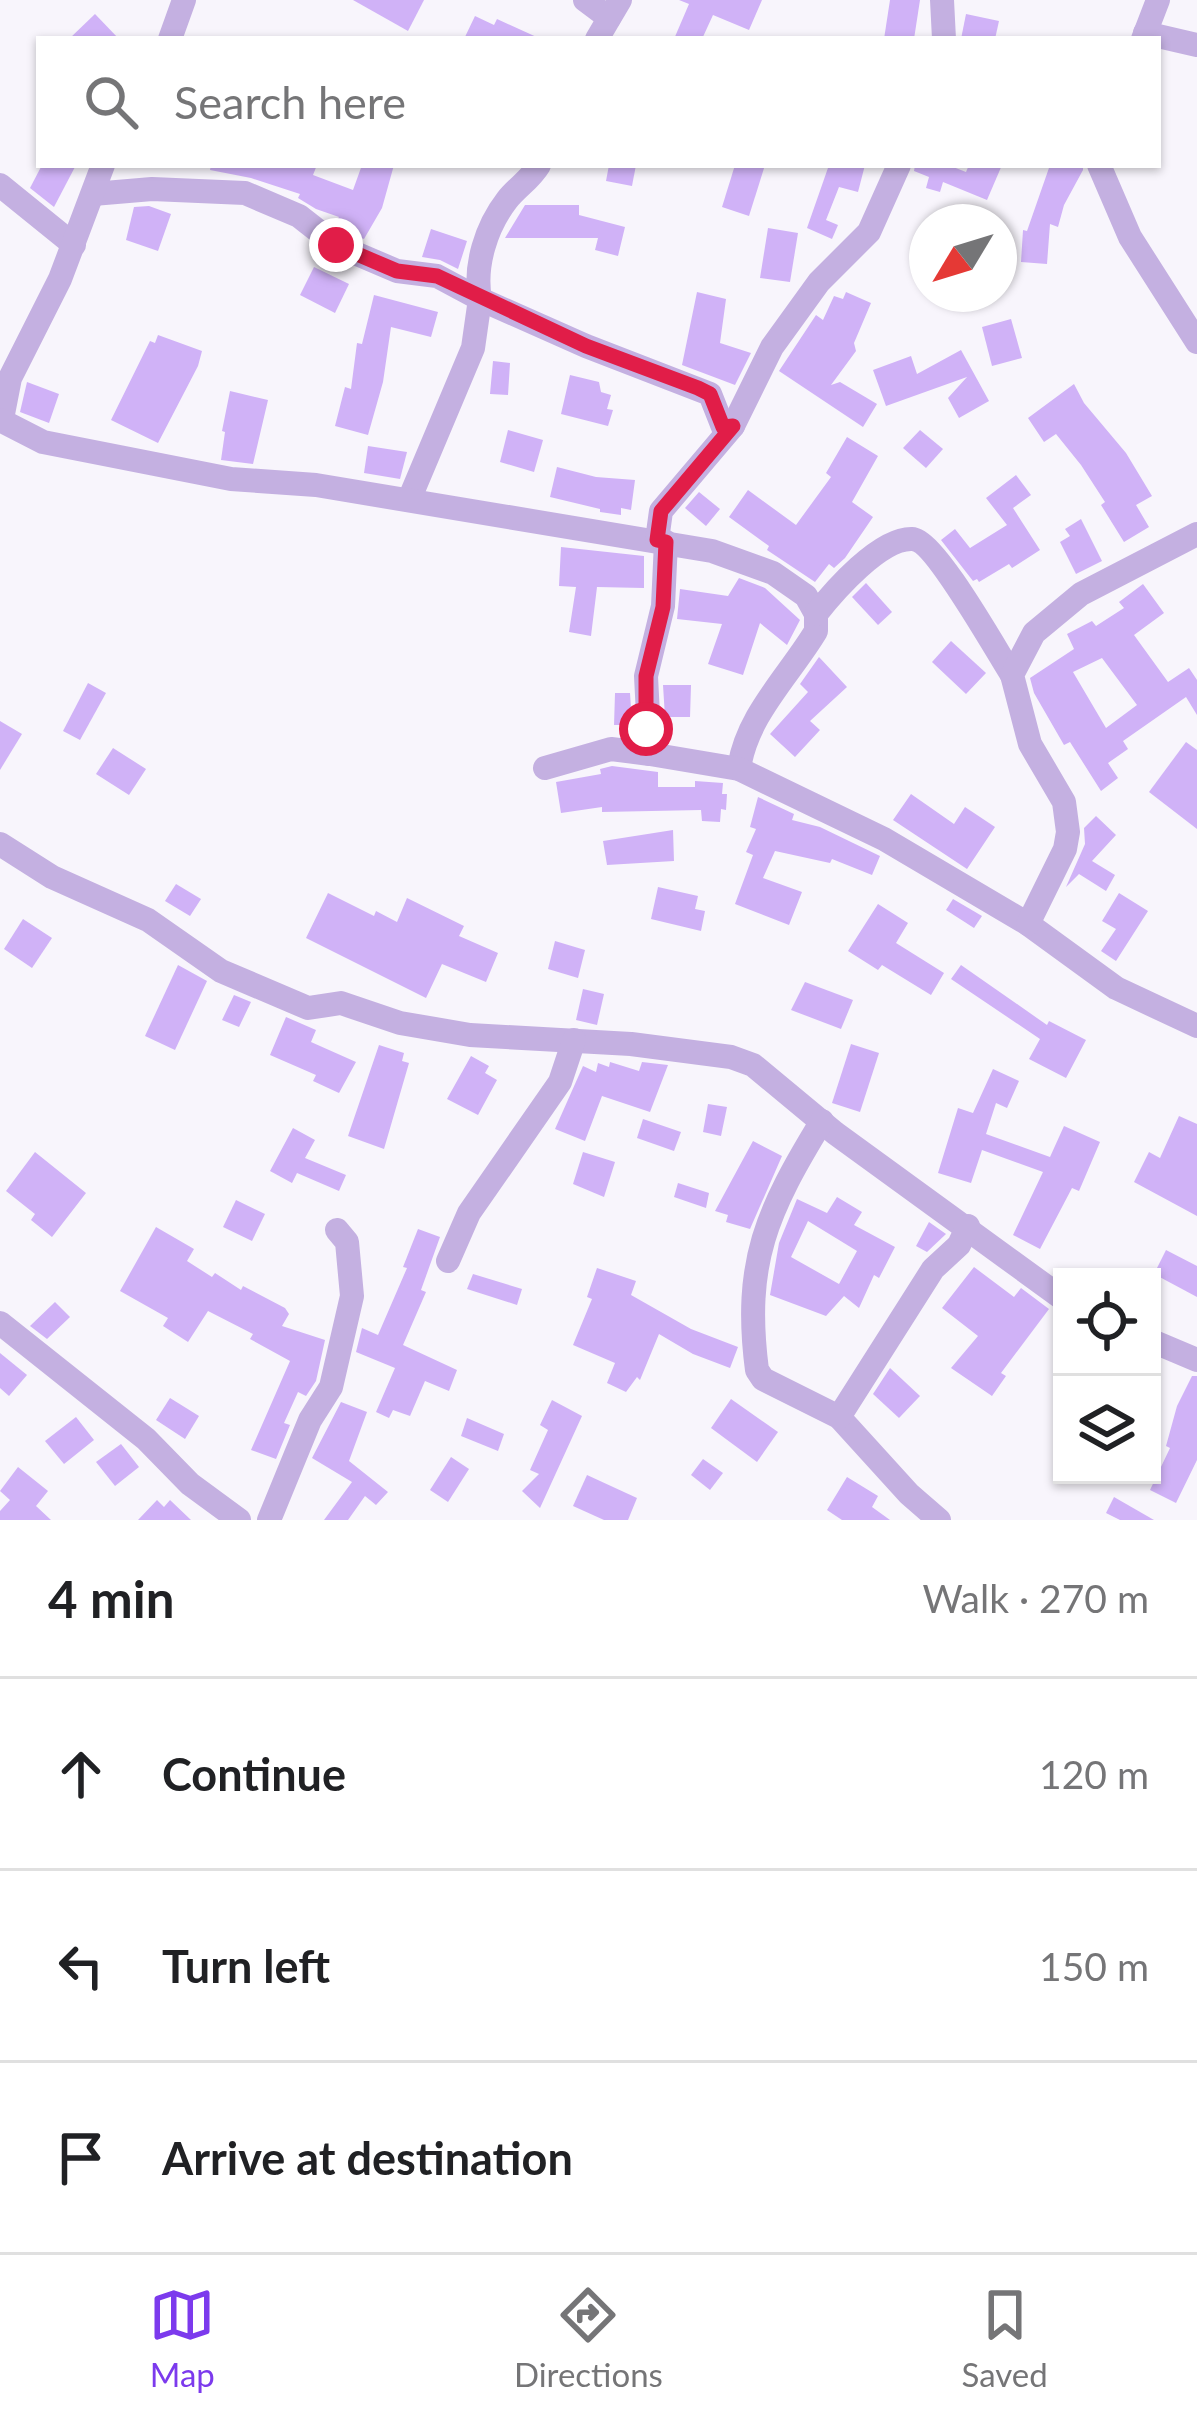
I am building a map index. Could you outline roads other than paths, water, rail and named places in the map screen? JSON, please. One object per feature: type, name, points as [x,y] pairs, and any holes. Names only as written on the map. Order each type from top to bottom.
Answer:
[{"type":"street","points":[[171,36],[184,0]]},
{"type":"street","points":[[585,0],[609,19]]},
{"type":"street","points":[[942,0],[944,36]]},
{"type":"street","points":[[1144,36],[1158,0]]},
{"type":"street","points":[[1161,39],[1197,45]]},
{"type":"street","points":[[102,168],[74,245],[10,378],[1,419],[43,442],[230,479],[316,484],[712,551],[773,573],[806,596],[817,614]]},
{"type":"street","points":[[409,500],[473,348],[480,299],[476,268],[507,200],[537,168]]},
{"type":"street","points":[[650,754],[646,676],[663,607],[661,511],[733,426],[772,347],[819,282],[869,232],[897,168]]},
{"type":"street","points":[[1100,168],[1130,237],[1197,342]]},
{"type":"street","points":[[0,184],[74,245]]},
{"type":"street","points":[[93,194],[152,188],[245,193],[299,216],[336,245],[397,271],[437,276],[586,346],[710,394],[723,427],[733,426]]},
{"type":"street","points":[[1012,675],[1034,633],[1081,594],[1197,534]]},
{"type":"street","points":[[739,769],[742,749],[757,718],[816,632],[817,614],[840,584],[884,550],[910,538],[922,542],[1012,675],[1030,744],[1064,802],[1065,849],[1028,924]]},
{"type":"street","points":[[544,768],[611,749],[739,769],[884,838],[1028,924],[1117,988],[1197,1026]]},
{"type":"street","points":[[0,844],[52,877],[148,920],[221,971],[308,1008],[341,1003],[400,1023],[470,1035],[574,1040],[731,1057],[766,1073],[822,1121],[1053,1291]]},
{"type":"street","points":[[448,1261],[469,1213],[560,1082],[574,1040]]},
{"type":"street","points":[[822,1121],[779,1190],[756,1257],[755,1358],[763,1379],[839,1417],[939,1520]]},
{"type":"street","points":[[839,1417],[933,1269],[959,1245],[968,1226]]},
{"type":"street","points":[[269,1520],[310,1420],[331,1387],[352,1296],[347,1242],[337,1230]]},
{"type":"street","points":[[0,1323],[239,1520]]},
{"type":"street","points":[[1161,1345],[1197,1360]]}]
